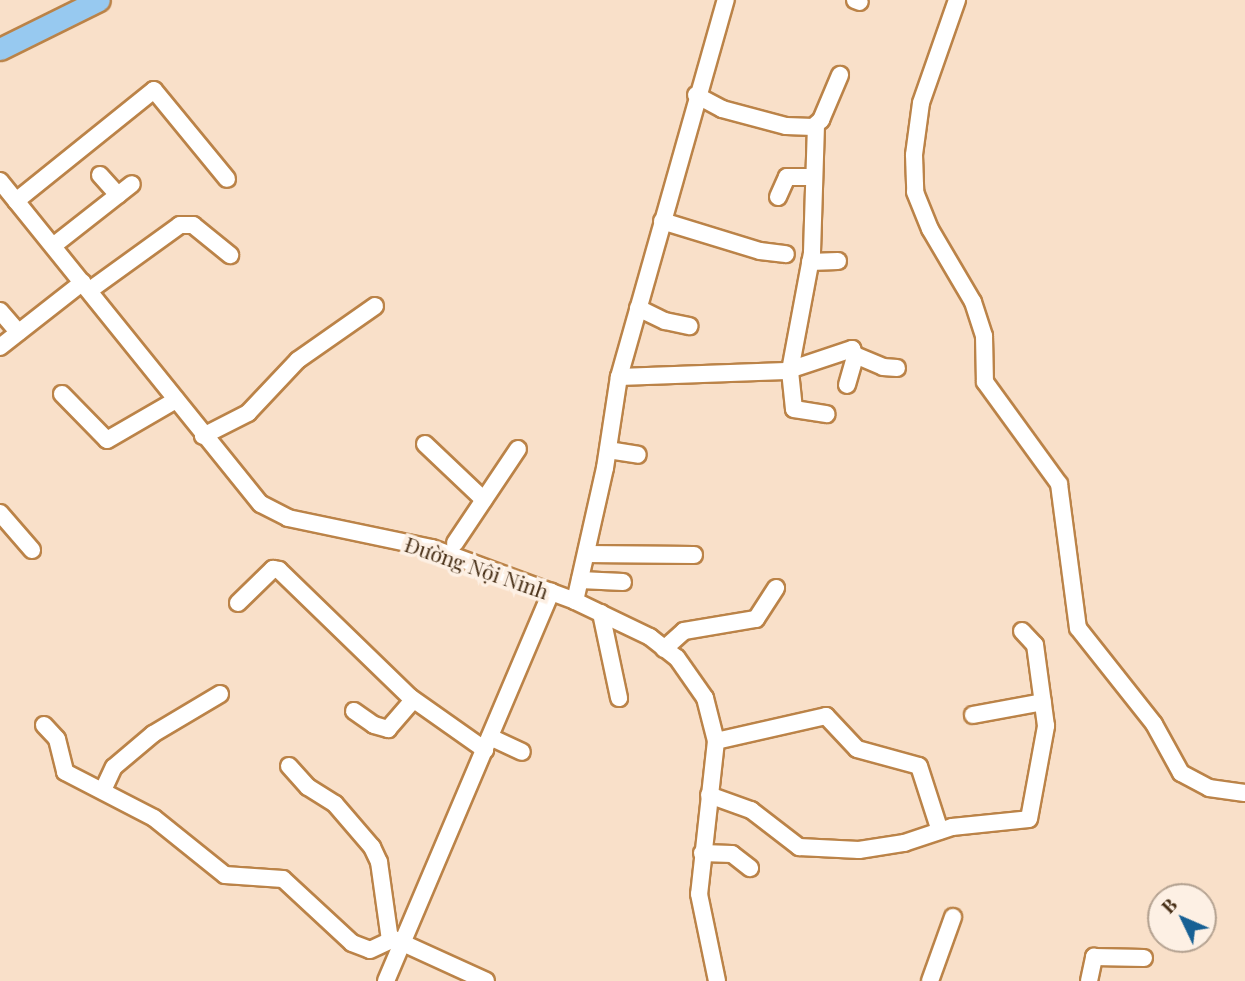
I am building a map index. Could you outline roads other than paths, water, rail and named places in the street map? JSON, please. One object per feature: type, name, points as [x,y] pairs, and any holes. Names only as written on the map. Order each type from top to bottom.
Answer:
[{"type":"main road","points":[[0,49],[99,0]]},
{"type":"street","points":[[575,601],[608,450],[619,377],[696,95],[726,0]]},
{"type":"street","points":[[957,0],[921,103],[914,155],[915,192],[930,229],[973,302],[984,336],[985,382],[1059,484],[1078,628],[1154,724],[1181,773],[1209,788],[1245,793]]},
{"type":"street","points":[[827,414],[794,409],[790,370],[810,262],[816,125],[840,75]]},
{"type":"street","points":[[16,201],[154,90],[228,179]]},
{"type":"street","points":[[696,95],[744,115],[799,128],[816,125]]},
{"type":"street","points":[[100,175],[118,195]]},
{"type":"street","points":[[778,197],[787,177],[813,177]]},
{"type":"street","name":"Đường Nội Ninh","points":[[0,181],[203,436],[246,487],[273,512],[452,548],[601,613],[664,649],[705,698],[716,741],[699,894],[718,981]]},
{"type":"street","points":[[53,246],[132,184]]},
{"type":"street","points":[[662,221],[760,251],[786,254]]},
{"type":"street","points":[[0,347],[86,286],[180,225],[192,225],[230,255]]},
{"type":"street","points":[[810,262],[838,261]]},
{"type":"street","points":[[203,436],[248,413],[298,360],[374,306]]},
{"type":"street","points":[[638,308],[665,321],[689,326]]},
{"type":"street","points":[[0,311],[19,332]]},
{"type":"street","points":[[619,377],[790,370],[841,350],[852,349],[855,355],[884,367],[897,368]]},
{"type":"street","points":[[847,385],[855,355]]},
{"type":"street","points":[[62,394],[107,440],[176,400]]},
{"type":"street","points":[[425,444],[484,500]]},
{"type":"street","points":[[452,548],[517,449]]},
{"type":"street","points":[[608,450],[638,455]]},
{"type":"street","points":[[0,513],[32,550]]},
{"type":"street","points":[[586,554],[694,555]]},
{"type":"street","points":[[238,603],[273,569],[279,570],[413,700],[487,744],[522,752]]},
{"type":"street","points":[[580,580],[624,582]]},
{"type":"street","points":[[664,649],[677,635],[692,628],[756,619],[776,588]]},
{"type":"street","points":[[386,981],[397,941],[487,744],[551,592]]},
{"type":"street","points":[[601,613],[620,698]]},
{"type":"street","points":[[709,795],[751,810],[799,847],[859,850],[904,843],[940,831],[1029,819],[1046,739],[1035,645],[1022,631]]},
{"type":"street","points":[[104,788],[114,766],[153,734],[220,694]]},
{"type":"street","points":[[354,710],[374,725],[388,729],[413,700]]},
{"type":"street","points":[[973,715],[1043,702]]},
{"type":"street","points":[[716,741],[826,716],[857,749],[919,766],[940,831]]},
{"type":"street","points":[[44,725],[57,739],[65,772],[104,788],[154,818],[225,875],[237,880],[283,879],[352,943],[369,950],[397,941],[486,981]]},
{"type":"street","points":[[289,766],[308,787],[335,804],[372,846],[379,862],[397,941]]},
{"type":"street","points":[[702,853],[732,855],[750,868]]},
{"type":"street","points":[[930,981],[953,917]]},
{"type":"street","points":[[1089,981],[1094,957],[1144,958]]}]
